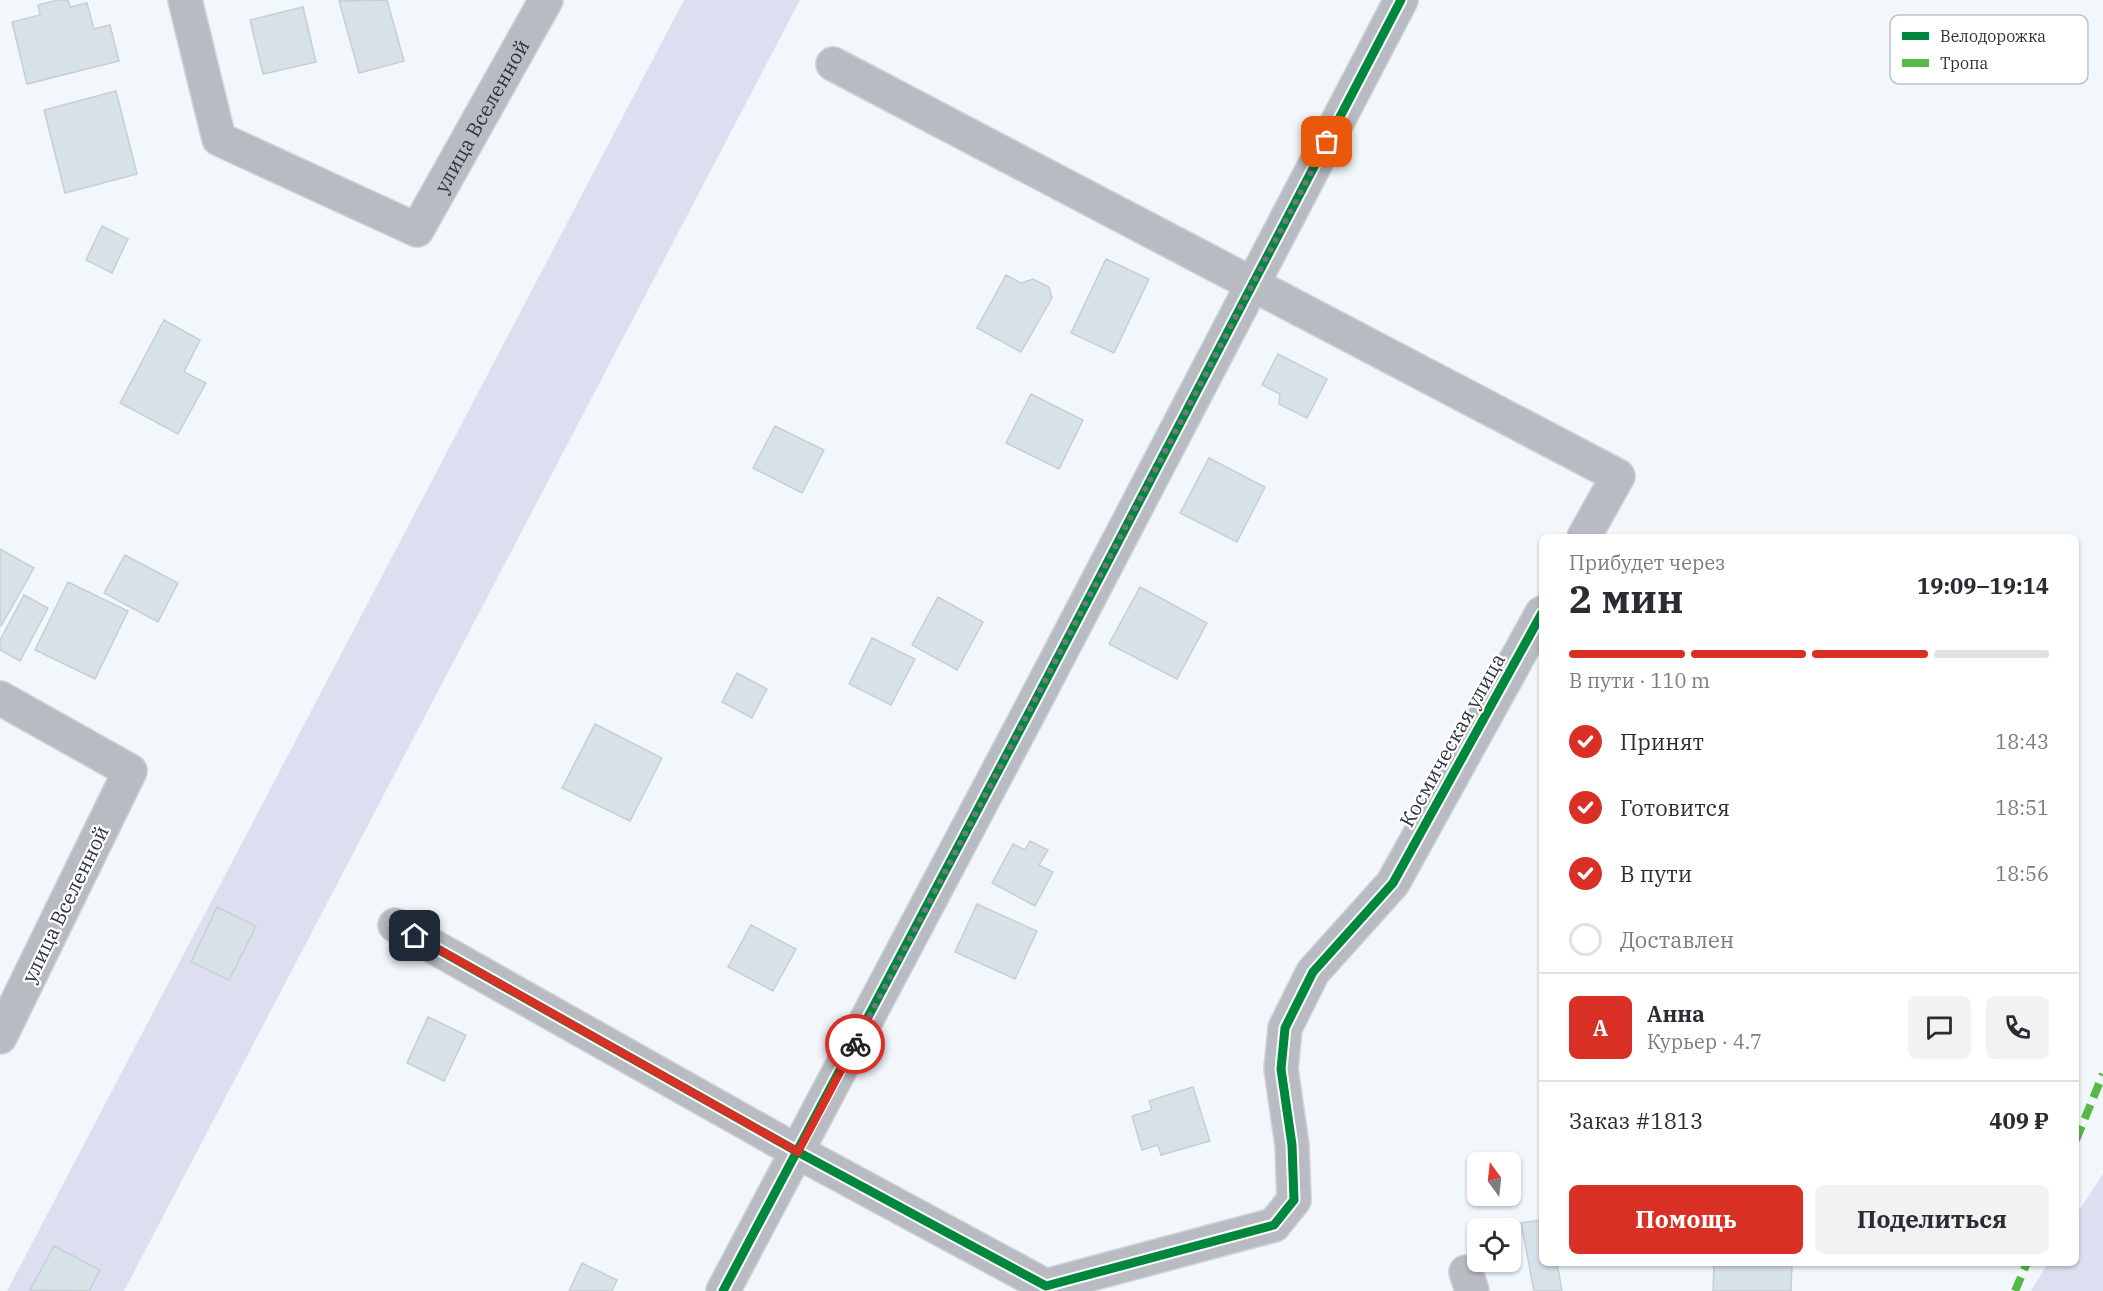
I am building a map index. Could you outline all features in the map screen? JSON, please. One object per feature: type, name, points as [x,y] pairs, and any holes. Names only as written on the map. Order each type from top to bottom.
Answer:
[{"type":"street","name":"улица Вселенной","points":[[185,0],[219,139],[417,230],[546,0]]},
{"type":"street","points":[[723,1291],[1254,285],[1401,0]]},
{"type":"street","points":[[833,64],[1618,476],[1586,534]]},
{"type":"street","name":"Космическая улица","points":[[1047,1289],[1275,1225],[1294,1200],[1292,1145],[1281,1069],[1285,1028],[1312,972],[1393,883],[1539,618]]},
{"type":"street","name":"улица Вселенной","points":[[0,698],[130,771],[0,1037]]},
{"type":"street","points":[[395,925],[1047,1289]]},
{"type":"shaded area","points":[[684,0],[800,0],[124,1291],[7,1291]]},
{"type":"shaded area","points":[[2103,1174],[2103,1291],[2031,1291],[2046,1266],[2079,1266],[2079,1210]]},
{"type":"building","points":[[68,0],[70,7],[87,3],[94,29],[110,25],[119,61],[27,84],[12,22],[40,15],[38,5]]},
{"type":"building","points":[[387,0],[404,61],[359,73],[339,1]]},
{"type":"building","points":[[303,7],[316,62],[263,74],[250,20]]},
{"type":"building","points":[[116,91],[137,174],[65,193],[44,110]]},
{"type":"building","points":[[102,226],[128,239],[112,273],[86,260]]},
{"type":"building","points":[[1106,259],[1149,279],[1114,353],[1071,333]]},
{"type":"building","points":[[1006,275],[1021,283],[1033,279],[1049,287],[1052,298],[1021,352],[977,328]]},
{"type":"building","points":[[164,320],[200,340],[184,372],[206,383],[178,434],[120,403]]},
{"type":"building","points":[[1278,354],[1327,379],[1307,418],[1279,404],[1280,394],[1262,385]]},
{"type":"building","points":[[1031,394],[1083,420],[1059,469],[1006,443]]},
{"type":"building","points":[[775,426],[824,450],[802,493],[753,468]]},
{"type":"building","points":[[1209,458],[1265,487],[1237,542],[1180,513]]},
{"type":"building","points":[[0,549],[34,568],[1,626],[0,625]]},
{"type":"building","points":[[125,555],[178,583],[158,622],[104,593]]},
{"type":"building","points":[[68,582],[128,611],[95,679],[35,650]]},
{"type":"building","points":[[1140,587],[1207,623],[1177,679],[1109,644]]},
{"type":"building","points":[[24,595],[48,608],[20,661],[0,650],[0,640]]},
{"type":"building","points":[[938,597],[983,622],[957,670],[912,645]]},
{"type":"building","points":[[872,638],[915,659],[891,705],[849,684]]},
{"type":"building","points":[[737,673],[767,689],[752,718],[722,702]]},
{"type":"building","points":[[595,724],[662,758],[630,821],[562,788]]},
{"type":"building","points":[[1030,841],[1048,850],[1039,865],[1053,872],[1035,906],[992,883],[1013,844],[1025,850]]},
{"type":"building","points":[[977,904],[1037,931],[1015,979],[955,952]]},
{"type":"building","points":[[217,907],[256,926],[229,980],[191,962]]},
{"type":"building","points":[[751,925],[796,949],[773,991],[728,967]]},
{"type":"building","points":[[428,1017],[466,1035],[444,1081],[407,1063]]},
{"type":"building","points":[[1193,1087],[1210,1141],[1161,1155],[1158,1145],[1142,1150],[1132,1116],[1152,1110],[1149,1101]]},
{"type":"building","points":[[1539,1220],[1539,1266],[1558,1266],[1562,1291],[1534,1291],[1521,1223]]},
{"type":"building","points":[[54,1246],[100,1270],[89,1291],[30,1290]]},
{"type":"building","points":[[582,1263],[617,1280],[612,1291],[569,1291]]},
{"type":"building","points":[[1714,1266],[1792,1266],[1791,1291],[1713,1291]]},
{"type":"marked path","points":[[2079,1133],[2103,1074]]},
{"type":"marked path","points":[[2015,1291],[2026,1266]]},
{"type":"cycle path","points":[[723,1291],[1033,705],[1401,0]]},
{"type":"cycle path","points":[[395,925],[798,1152],[1046,1286],[1274,1225],[1294,1200],[1292,1145],[1281,1069],[1285,1028],[1313,972],[1393,883],[1539,618]]},
{"type":"way so far","points":[[855,1044],[1327,142]]},
{"type":"route","points":[[415,936],[798,1152],[855,1044]]}]
